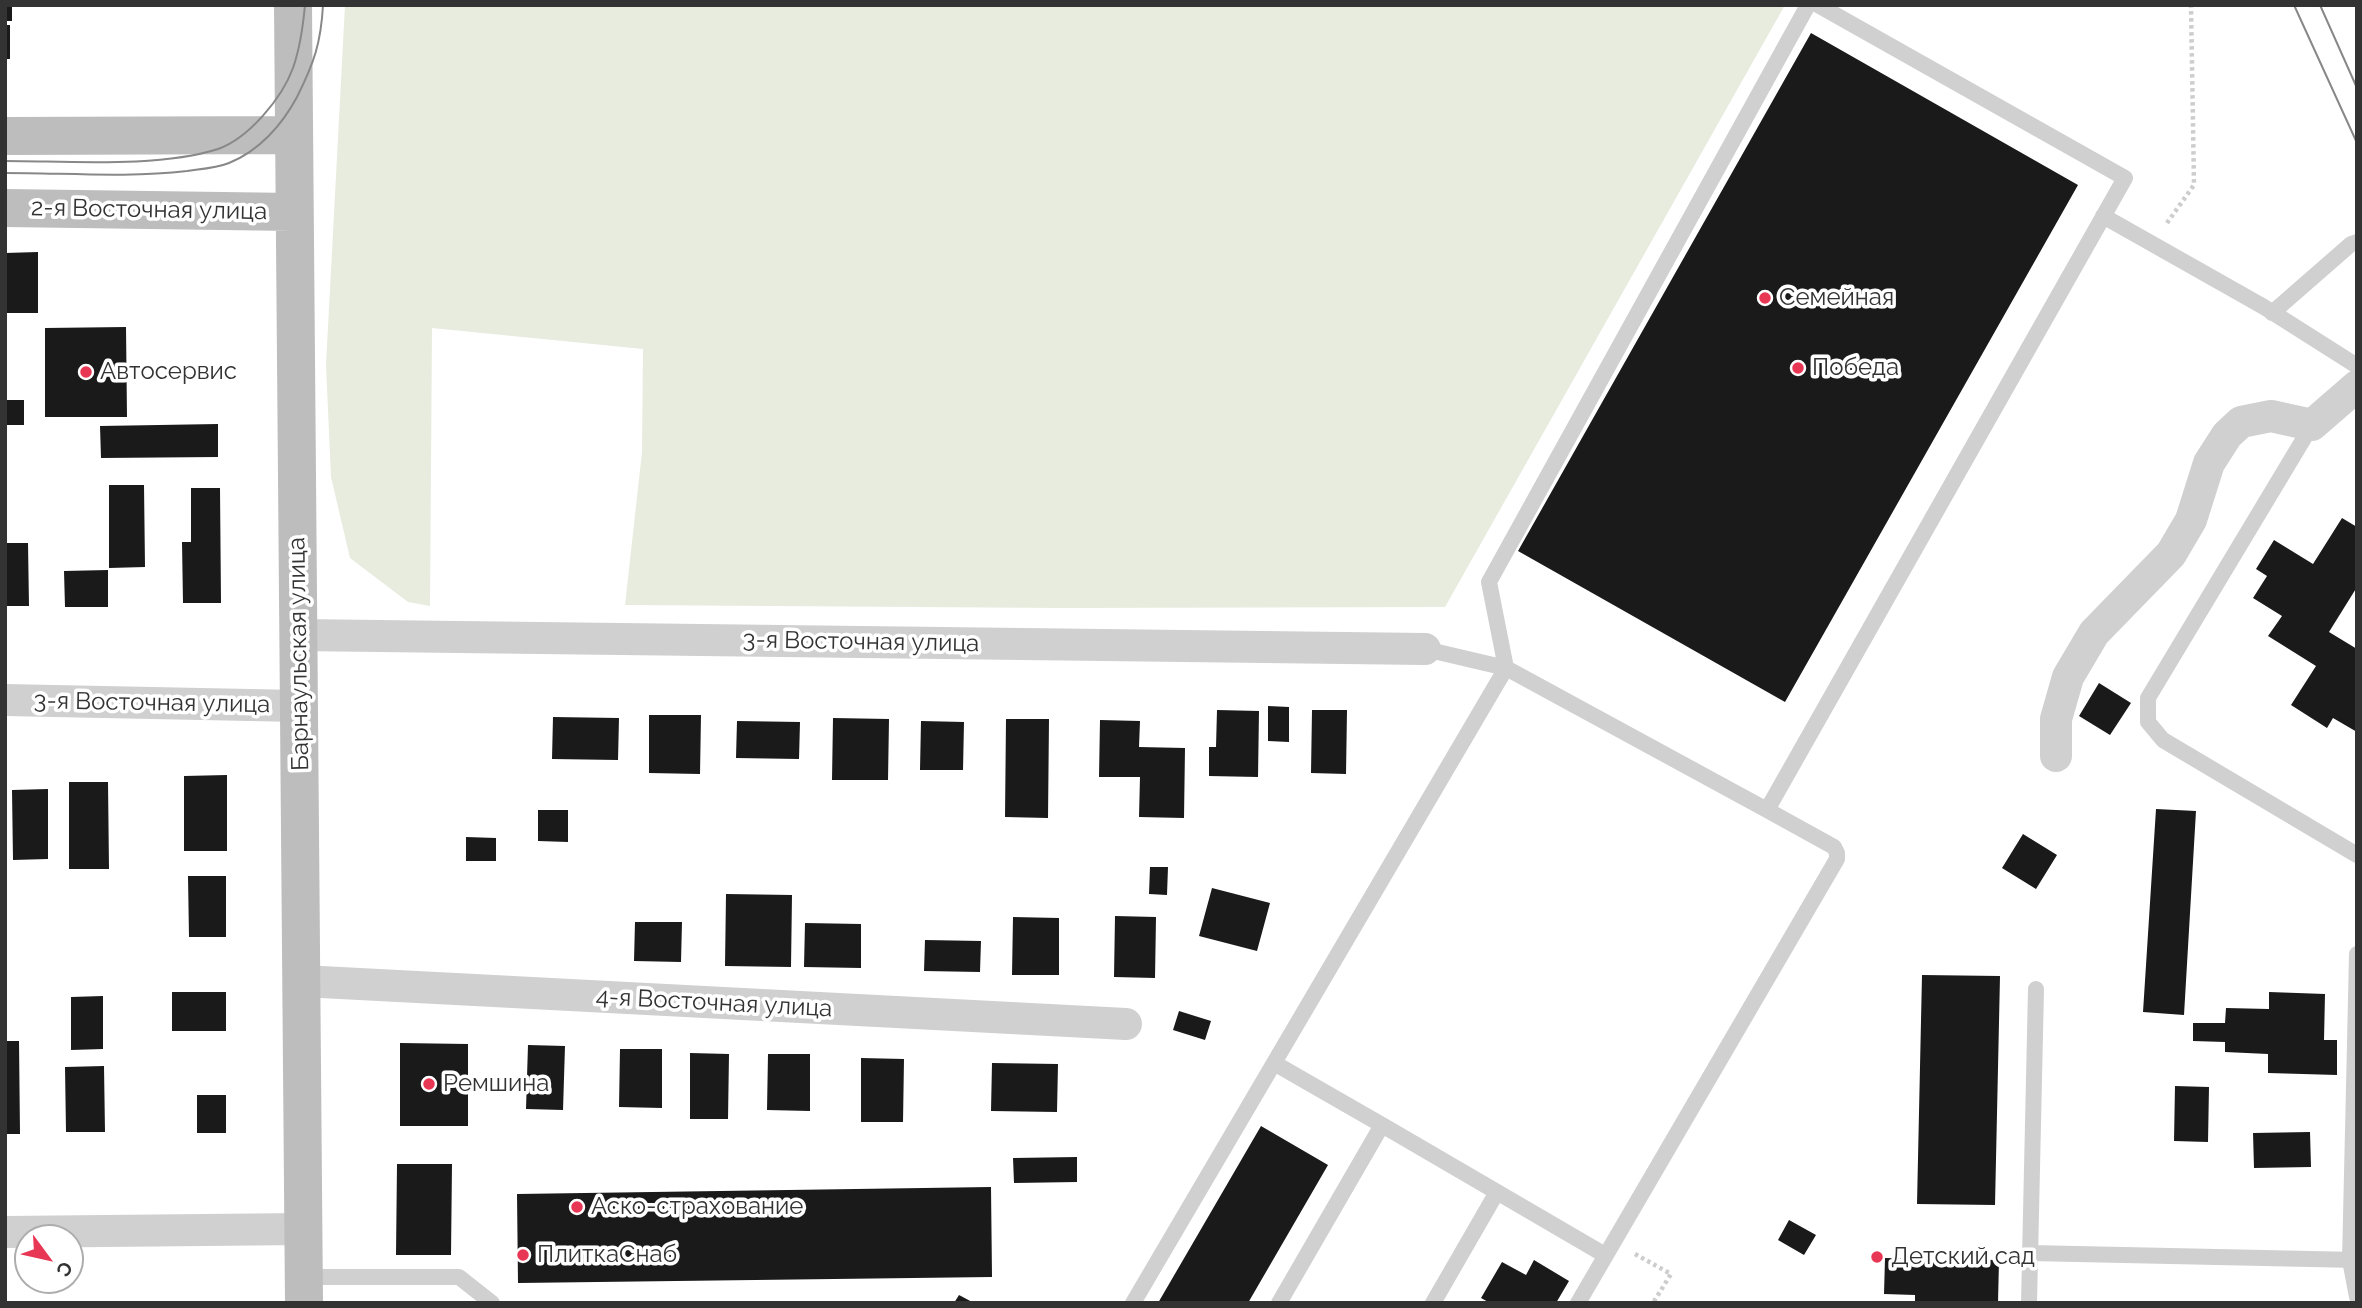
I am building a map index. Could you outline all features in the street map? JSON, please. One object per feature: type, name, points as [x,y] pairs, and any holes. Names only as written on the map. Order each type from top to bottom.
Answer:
[{"type":"main road","name":"Барнаульская улица","points":[[293,5],[304,1290]]},
{"type":"main road","points":[[5,136],[293,135]]},
{"type":"main road","name":"2-я Восточная улица","points":[[5,208],[294,212]]},
{"type":"street","points":[[2056,756],[2056,719],[2068,677],[2094,633],[2171,554],[2191,520],[2209,463],[2227,435],[2241,422],[2271,416],[2312,425],[2357,386]]},
{"type":"street","name":"3-я Восточная улица","points":[[298,635],[1425,649]]},
{"type":"street","name":"3-я Восточная улица","points":[[5,700],[299,706]]},
{"type":"street","name":"4-я Восточная улица","points":[[302,981],[1126,1024]]},
{"type":"street","points":[[5,1232],[304,1229]]},
{"type":"lane","points":[[1133,1303],[1506,668],[1489,582],[1808,5]]},
{"type":"lane","points":[[1767,810],[2125,178],[1818,5]]},
{"type":"lane","points":[[2103,216],[2272,313],[2357,366]]},
{"type":"lane","points":[[2272,313],[2351,244],[2357,242]]},
{"type":"lane","points":[[2312,425],[2148,698],[2148,722],[2163,740],[2357,855]]},
{"type":"lane","points":[[1425,649],[1506,668],[1834,847],[1837,853],[1837,859],[1577,1303]]},
{"type":"lane","points":[[2357,954],[2353,1260],[2357,1297]]},
{"type":"lane","points":[[2029,1303],[2036,989]]},
{"type":"lane","points":[[1274,1063],[1497,1192],[1609,1249]]},
{"type":"lane","points":[[1279,1303],[1382,1125]]},
{"type":"lane","points":[[1433,1303],[1497,1192]]},
{"type":"lane","points":[[2030,1253],[2353,1260]]},
{"type":"lane","points":[[304,1290],[458,1277],[492,1303]]},
{"type":"path","points":[[2153,244],[2194,185],[2191,5]]},
{"type":"path","points":[[1609,1249],[1671,1274],[1653,1303]]},
{"type":"shaded area","points":[[345,5],[1785,5],[1445,607],[1062,608],[625,605],[642,452],[643,349],[432,328],[430,606],[408,602],[350,558],[331,477],[326,365]]},
{"type":"building","points":[[5,5],[12,5],[12,21],[5,21]]},
{"type":"building","points":[[5,25],[10,25],[10,59],[5,59]]},
{"type":"building","name":"Победа","points":[[1811,33],[2078,185],[1785,702],[1518,551]]},
{"type":"building","points":[[38,252],[38,313],[5,313],[5,253]]},
{"type":"building","name":"Автосервис","points":[[126,327],[127,417],[45,417],[45,328]]},
{"type":"building","points":[[5,400],[24,400],[24,425],[5,425]]},
{"type":"building","points":[[218,424],[218,457],[101,458],[100,426]]},
{"type":"building","points":[[109,485],[144,485],[145,567],[109,568]]},
{"type":"building","points":[[191,488],[220,488],[221,603],[183,603],[182,542],[191,542]]},
{"type":"building","points":[[2342,518],[2357,527],[2357,587],[2329,632],[2357,649],[2357,732],[2333,718],[2327,728],[2291,705],[2316,666],[2268,636],[2282,616],[2253,598],[2267,576],[2256,569],[2274,540],[2313,564]]},
{"type":"building","points":[[5,543],[28,543],[29,606],[5,606]]},
{"type":"building","points":[[108,570],[108,607],[65,607],[64,571]]},
{"type":"building","points":[[2099,683],[2131,703],[2110,735],[2079,716]]},
{"type":"building","points":[[1268,706],[1289,707],[1289,742],[1268,741]]},
{"type":"building","points":[[1217,710],[1259,711],[1258,777],[1209,776],[1209,747],[1216,747]]},
{"type":"building","points":[[1312,710],[1347,710],[1346,774],[1311,773]]},
{"type":"building","points":[[649,715],[701,715],[700,774],[649,773]]},
{"type":"building","points":[[553,717],[619,718],[618,760],[552,759]]},
{"type":"building","points":[[833,718],[889,719],[888,780],[832,780]]},
{"type":"building","points":[[1006,719],[1049,719],[1048,818],[1005,817]]},
{"type":"building","points":[[1100,720],[1140,721],[1139,747],[1185,748],[1184,818],[1139,817],[1140,777],[1099,777]]},
{"type":"building","points":[[737,721],[800,722],[799,759],[736,758]]},
{"type":"building","points":[[921,721],[964,722],[963,770],[920,770]]},
{"type":"building","points":[[227,775],[227,851],[184,851],[184,776]]},
{"type":"building","points":[[69,782],[108,782],[109,869],[69,869]]},
{"type":"building","points":[[48,789],[48,859],[13,860],[12,790]]},
{"type":"building","points":[[2156,809],[2196,811],[2184,1015],[2143,1012]]},
{"type":"building","points":[[538,810],[568,810],[568,842],[538,841]]},
{"type":"building","points":[[2023,834],[2057,855],[2036,889],[2002,868]]},
{"type":"building","points":[[466,837],[496,838],[496,861],[466,861]]},
{"type":"building","points":[[1150,867],[1168,867],[1167,895],[1149,894]]},
{"type":"building","points":[[188,876],[226,876],[226,937],[189,937]]},
{"type":"building","points":[[1212,888],[1270,903],[1257,951],[1199,936]]},
{"type":"building","points":[[726,894],[792,895],[791,967],[725,966]]},
{"type":"building","points":[[1115,916],[1156,917],[1155,978],[1114,977]]},
{"type":"building","points":[[1013,917],[1059,918],[1059,975],[1012,975]]},
{"type":"building","points":[[635,922],[682,922],[681,962],[634,961]]},
{"type":"building","points":[[805,923],[861,924],[861,968],[804,967]]},
{"type":"building","points":[[925,940],[981,941],[980,972],[924,971]]},
{"type":"building","points":[[1922,975],[2000,976],[1995,1205],[1917,1204]]},
{"type":"building","points":[[172,992],[226,992],[226,1031],[172,1031]]},
{"type":"building","points":[[2269,992],[2325,994],[2324,1040],[2337,1040],[2337,1075],[2268,1073],[2268,1054],[2225,1052],[2225,1042],[2193,1041],[2193,1023],[2225,1023],[2226,1008],[2269,1009]]},
{"type":"building","points":[[103,996],[103,1049],[71,1050],[71,997]]},
{"type":"building","points":[[1179,1011],[1211,1021],[1205,1040],[1173,1030]]},
{"type":"building","points":[[5,1041],[19,1041],[20,1134],[5,1134]]},
{"type":"building","points":[[400,1043],[468,1044],[468,1126],[400,1126]]},
{"type":"building","points":[[528,1045],[565,1046],[563,1110],[526,1109]]},
{"type":"building","points":[[620,1049],[662,1049],[662,1108],[619,1107]]},
{"type":"building","points":[[690,1053],[729,1054],[728,1119],[690,1119]]},
{"type":"building","points":[[768,1054],[810,1054],[810,1111],[767,1110]]},
{"type":"building","points":[[861,1058],[904,1059],[903,1122],[861,1122]]},
{"type":"building","points":[[992,1063],[1058,1064],[1057,1112],[991,1111]]},
{"type":"building","points":[[104,1066],[105,1132],[66,1132],[65,1067]]},
{"type":"building","points":[[2175,1086],[2209,1087],[2208,1142],[2174,1141]]},
{"type":"building","points":[[197,1095],[226,1095],[226,1133],[197,1133]]},
{"type":"building","points":[[1261,1126],[1328,1165],[1248,1303],[1158,1303]]},
{"type":"building","points":[[2310,1132],[2311,1167],[2254,1168],[2253,1133]]},
{"type":"building","points":[[1077,1157],[1077,1182],[1014,1183],[1013,1158]]},
{"type":"building","points":[[397,1164],[452,1164],[451,1255],[396,1255]]},
{"type":"building","points":[[991,1187],[992,1277],[518,1283],[517,1194]]},
{"type":"building","points":[[1789,1220],[1816,1235],[1804,1255],[1778,1240]]},
{"type":"building","points":[[1885,1258],[1999,1260],[1998,1303],[1915,1303],[1915,1295],[1884,1294]]},
{"type":"building","points":[[1534,1260],[1569,1281],[1556,1303],[1490,1303],[1481,1298],[1502,1262],[1526,1275]]},
{"type":"building","points":[[959,1295],[974,1303],[954,1303]]},
{"type":"tram line","points":[[5,161],[169,159],[230,144],[263,116],[288,80],[299,45],[305,5]]},
{"type":"tram line","points":[[5,173],[164,173],[214,167],[240,158],[269,136],[297,97],[316,53],[323,5]]},
{"type":"tram line","points":[[2294,5],[2357,143]]},
{"type":"tram line","points":[[2320,5],[2357,88]]},
{"type":"place","name":"Семейная","points":[[1765,298]]},
{"type":"place","name":"Победа","points":[[1798,368]]},
{"type":"place","name":"Автосервис","points":[[86,372]]},
{"type":"place","name":"Ремшина","points":[[429,1084]]},
{"type":"place","name":"Аско-страхование","points":[[577,1207]]},
{"type":"place","name":"ПлиткаСнаб","points":[[523,1255]]},
{"type":"place","name":"Детский сад","points":[[1877,1257]]}]
